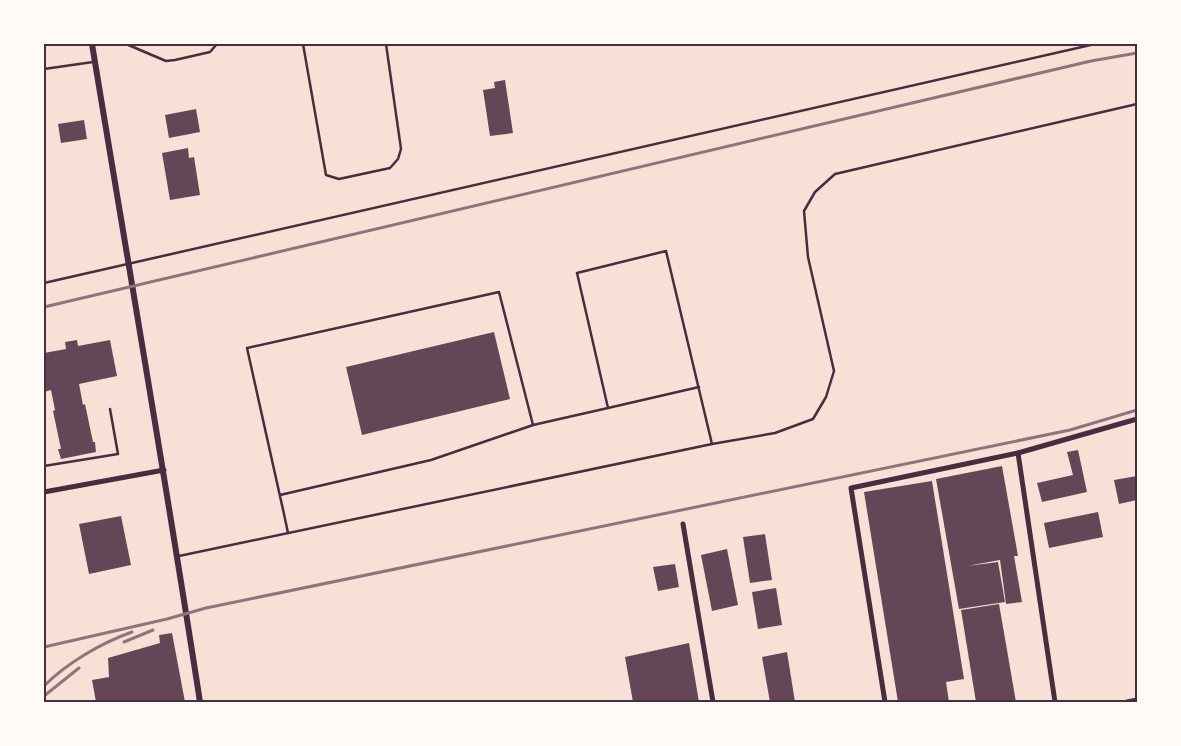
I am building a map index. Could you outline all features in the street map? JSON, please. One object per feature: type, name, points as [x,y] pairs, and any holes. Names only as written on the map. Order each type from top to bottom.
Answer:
[{"type":"street","points":[[92,44],[164,470],[200,702]]},
{"type":"street","points":[[885,702],[851,488],[1018,453],[1137,419]]},
{"type":"street","points":[[1018,453],[1055,702]]},
{"type":"street","points":[[44,492],[164,470]]},
{"type":"street","points":[[684,524],[713,702]]},
{"type":"street","points":[[1127,702],[1137,700]]},
{"type":"lane","points":[[126,44],[166,61],[210,52],[216,44]]},
{"type":"lane","points":[[303,44],[326,176],[339,180],[390,168],[398,159],[401,149],[386,44]]},
{"type":"lane","points":[[44,283],[1095,44]]},
{"type":"lane","points":[[44,68],[95,62]]},
{"type":"lane","points":[[177,557],[712,444],[775,433],[813,419],[826,397],[834,371],[808,257],[804,211],[815,192],[835,174],[1137,104]]},
{"type":"lane","points":[[608,408],[577,272],[666,251],[712,444]]},
{"type":"lane","points":[[288,533],[248,348],[500,292],[533,425]]},
{"type":"lane","points":[[280,496],[431,460],[533,425],[699,387]]},
{"type":"lane","points":[[44,466],[118,454],[110,409]]},
{"type":"building","points":[[505,80],[513,133],[490,136],[483,90],[495,88],[494,82]]},
{"type":"building","points":[[196,109],[200,132],[169,138],[165,115]]},
{"type":"building","points":[[84,120],[87,139],[61,143],[58,124]]},
{"type":"building","points":[[188,148],[189,158],[194,157],[200,195],[170,200],[162,153]]},
{"type":"building","points":[[494,332],[510,399],[362,435],[346,367]]},
{"type":"building","points":[[77,340],[78,346],[110,340],[117,376],[79,384],[96,452],[61,459],[58,449],[61,449],[53,411],[55,410],[51,390],[44,392],[44,353],[66,349],[65,342]]},
{"type":"building","points":[[1078,450],[1087,492],[1042,502],[1037,483],[1073,475],[1067,452]]},
{"type":"building","points":[[1002,466],[1018,556],[1014,556],[1022,602],[1006,604],[1000,560],[967,566],[998,562],[1005,602],[959,609],[936,479]]},
{"type":"building","points":[[1137,476],[1137,500],[1119,504],[1114,480]]},
{"type":"building","points":[[932,481],[964,679],[946,682],[949,702],[898,702],[864,492]]},
{"type":"building","points":[[1098,512],[1103,537],[1049,548],[1044,523]]},
{"type":"building","points":[[121,516],[131,565],[89,574],[79,524]]},
{"type":"building","points":[[765,534],[772,580],[750,583],[743,537]]},
{"type":"building","points":[[727,549],[738,605],[712,611],[701,555]]},
{"type":"building","points":[[675,564],[679,587],[658,591],[653,567]]},
{"type":"building","points":[[776,588],[782,625],[758,629],[752,592]]},
{"type":"building","points":[[999,604],[1016,702],[976,702],[961,610]]},
{"type":"building","points":[[172,633],[185,702],[96,702],[92,680],[109,677],[108,658],[160,643],[159,635]]},
{"type":"building","points":[[689,643],[699,702],[633,702],[625,657]]},
{"type":"building","points":[[787,652],[795,702],[770,702],[762,657]]},
{"type":"railway","points":[[44,307],[1091,61],[1137,53]]},
{"type":"railway","points":[[44,647],[167,619],[206,608],[1070,430],[1137,410]]},
{"type":"railway","points":[[124,642],[153,630]]},
{"type":"railway","points":[[44,686],[63,669],[85,654],[132,632]]},
{"type":"railway","points":[[44,696],[79,668]]}]
